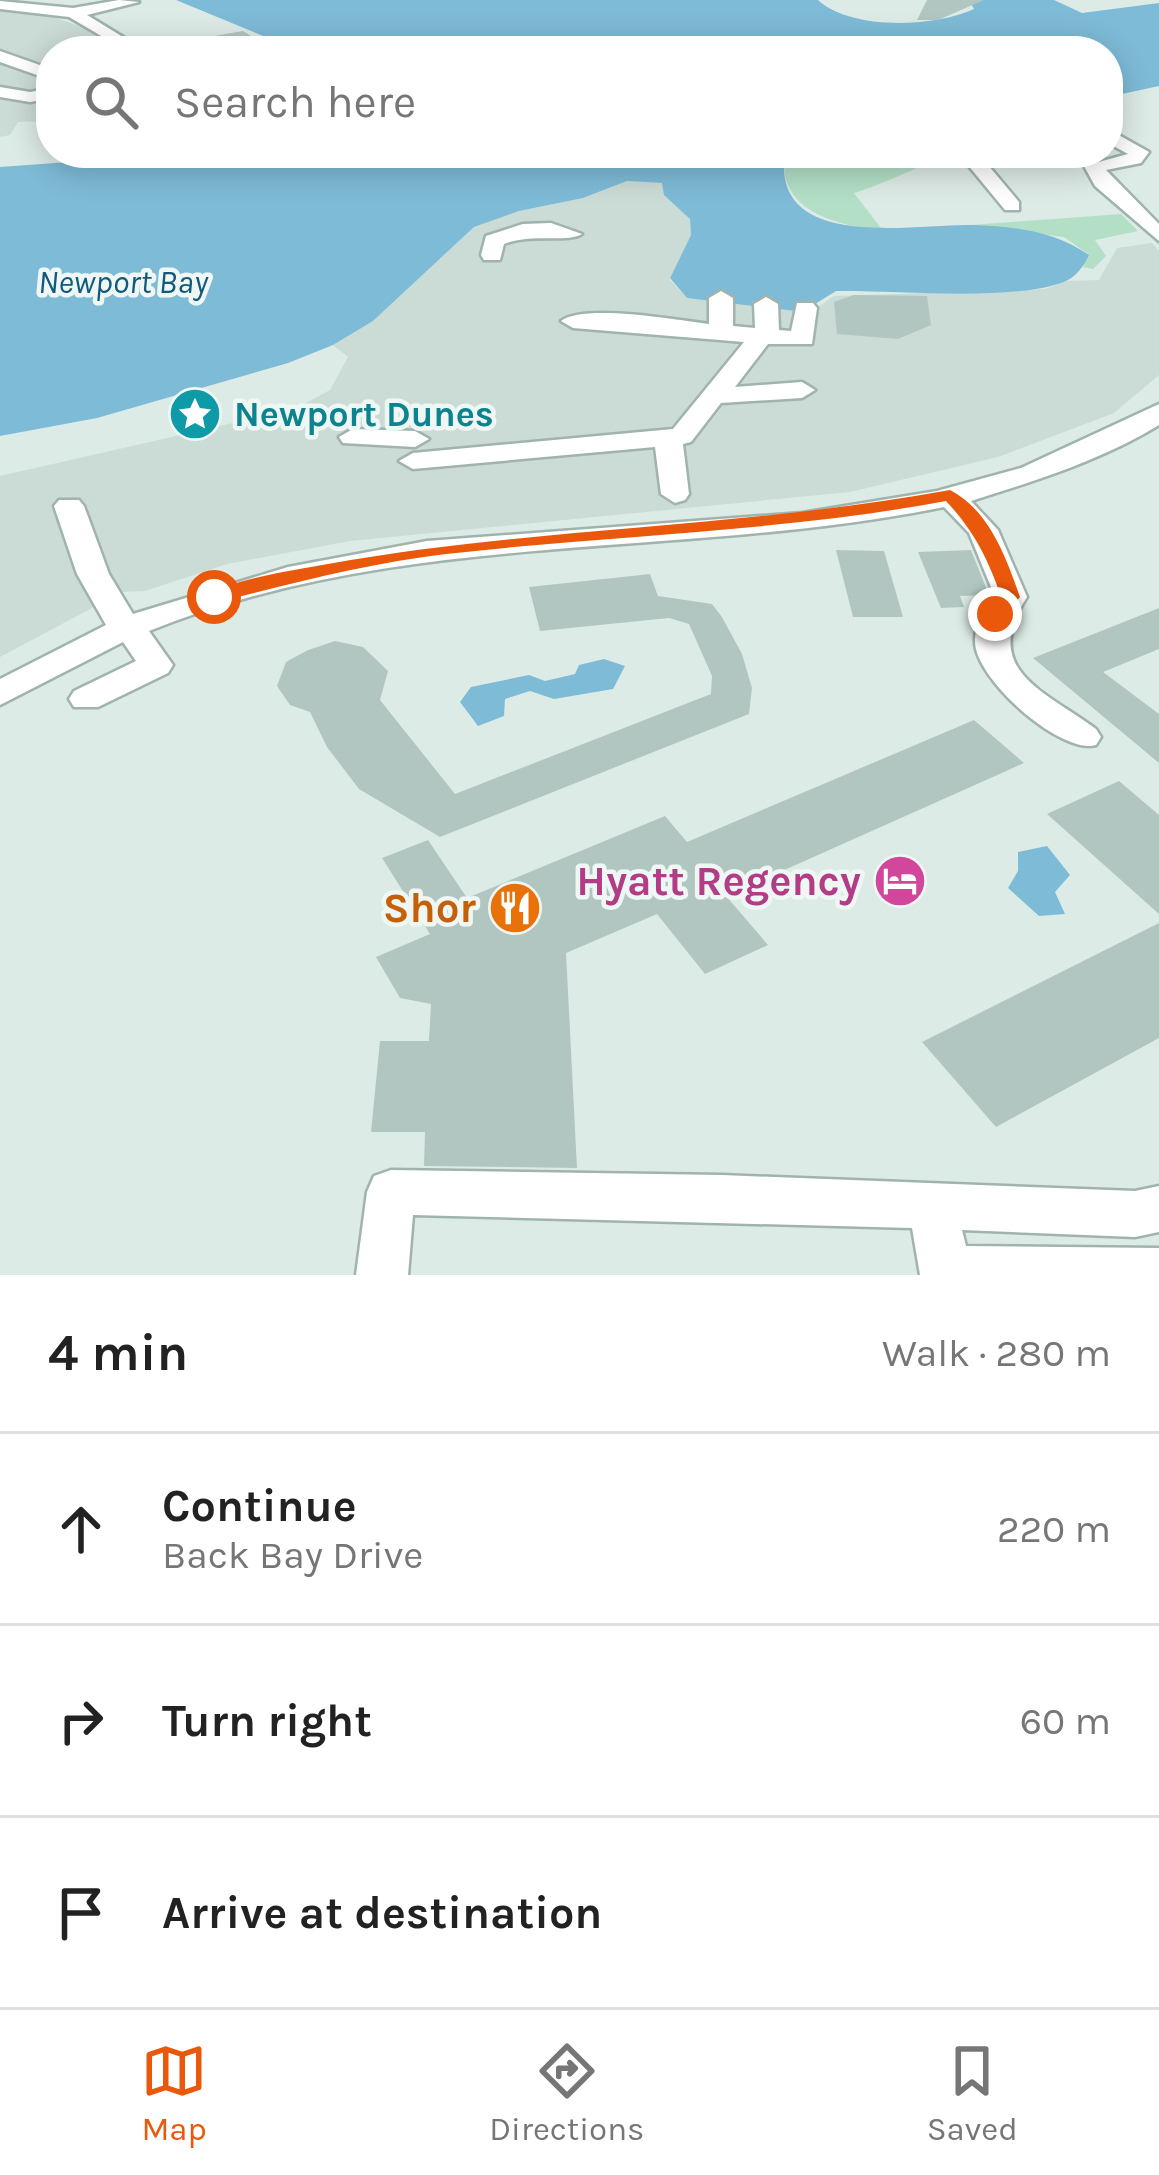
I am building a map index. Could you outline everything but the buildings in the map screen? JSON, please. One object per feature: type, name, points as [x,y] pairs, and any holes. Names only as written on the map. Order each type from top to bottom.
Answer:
[{"type":"street","points":[[0,5],[73,13],[132,2]]},
{"type":"street","points":[[73,13],[112,36]]},
{"type":"street","points":[[0,56],[36,69]]},
{"type":"street","points":[[0,92],[36,97]]},
{"type":"street","points":[[1123,143],[1139,152],[1134,159],[1123,161]]},
{"type":"street","points":[[980,168],[1012,206]]},
{"type":"street","points":[[1095,168],[1102,182],[1159,235]]},
{"type":"street","points":[[492,255],[494,241],[515,231],[548,227],[571,234]]},
{"type":"street","points":[[721,298],[721,336]]},
{"type":"street","points":[[353,437],[414,450],[681,436],[767,330],[766,304]]},
{"type":"street","points":[[573,321],[644,320],[721,336],[803,339],[805,308]]},
{"type":"street","points":[[711,396],[802,390]]},
{"type":"street","points":[[0,694],[127,628],[214,597],[392,556],[486,543],[836,516],[950,495],[1074,458],[1159,412]]},
{"type":"street","points":[[668,437],[676,494]]},
{"type":"street","points":[[950,495],[983,530],[1011,597],[995,614],[987,645],[996,667],[1083,737]]},
{"type":"street","points":[[69,506],[92,574],[156,664],[86,699]]},
{"type":"street","points":[[382,1275],[391,1192],[722,1197],[1136,1214],[1159,1209]]},
{"type":"street","points":[[933,1206],[945,1273],[1159,1273]]},
{"type":"shaded area","points":[[0,10],[42,13],[100,36],[36,36],[36,121],[18,122],[10,135],[0,137]]},
{"type":"shaded area","points":[[627,181],[662,183],[665,195],[690,219],[691,235],[669,279],[687,298],[812,311],[834,296],[1045,289],[1067,281],[1099,280],[1117,248],[1152,243],[1159,251],[1159,375],[1114,413],[998,457],[850,492],[350,541],[227,564],[145,591],[122,592],[0,657],[0,476],[295,409],[330,390],[348,357],[333,345],[373,321],[474,227],[519,211],[583,198]]},
{"type":"green space","points":[[785,168],[914,168],[854,193],[884,232],[814,212],[790,190]]},
{"type":"green space","points":[[1121,214],[1138,231],[1095,240],[1106,256],[1093,269],[1083,267],[1088,254],[1064,237],[970,225]]},
{"type":"water","points":[[176,0],[818,0],[851,17],[894,23],[957,15],[974,9],[969,0],[1054,0],[1082,13],[1159,3],[1159,86],[1123,94],[1123,36],[263,36]]},
{"type":"water","name":"Newport Bay","points":[[0,167],[786,168],[787,185],[800,207],[823,220],[885,228],[972,225],[1018,229],[1062,240],[1089,255],[1064,282],[1014,292],[836,291],[815,304],[813,313],[687,298],[670,278],[691,235],[690,219],[664,195],[662,183],[627,181],[583,198],[519,211],[474,227],[373,321],[333,345],[288,363],[97,418],[0,436]]},
{"type":"water","points":[[604,659],[625,666],[613,689],[554,699],[530,691],[505,699],[504,716],[478,726],[460,702],[471,687],[529,675],[545,681],[575,674],[579,665]]},
{"type":"water","points":[[1047,846],[1070,875],[1055,892],[1065,914],[1039,916],[1008,888],[1018,871],[1018,852]]},
{"type":"place","name":"Newport Dunes","points":[[195,414]]},
{"type":"place","name":"Hyatt Regency","points":[[900,881]]},
{"type":"place","name":"Shor","points":[[515,908]]},
{"type":"route","points":[[214,597],[303,574],[442,549],[836,516],[950,495],[983,530],[996,556],[1011,597],[995,614]]}]
